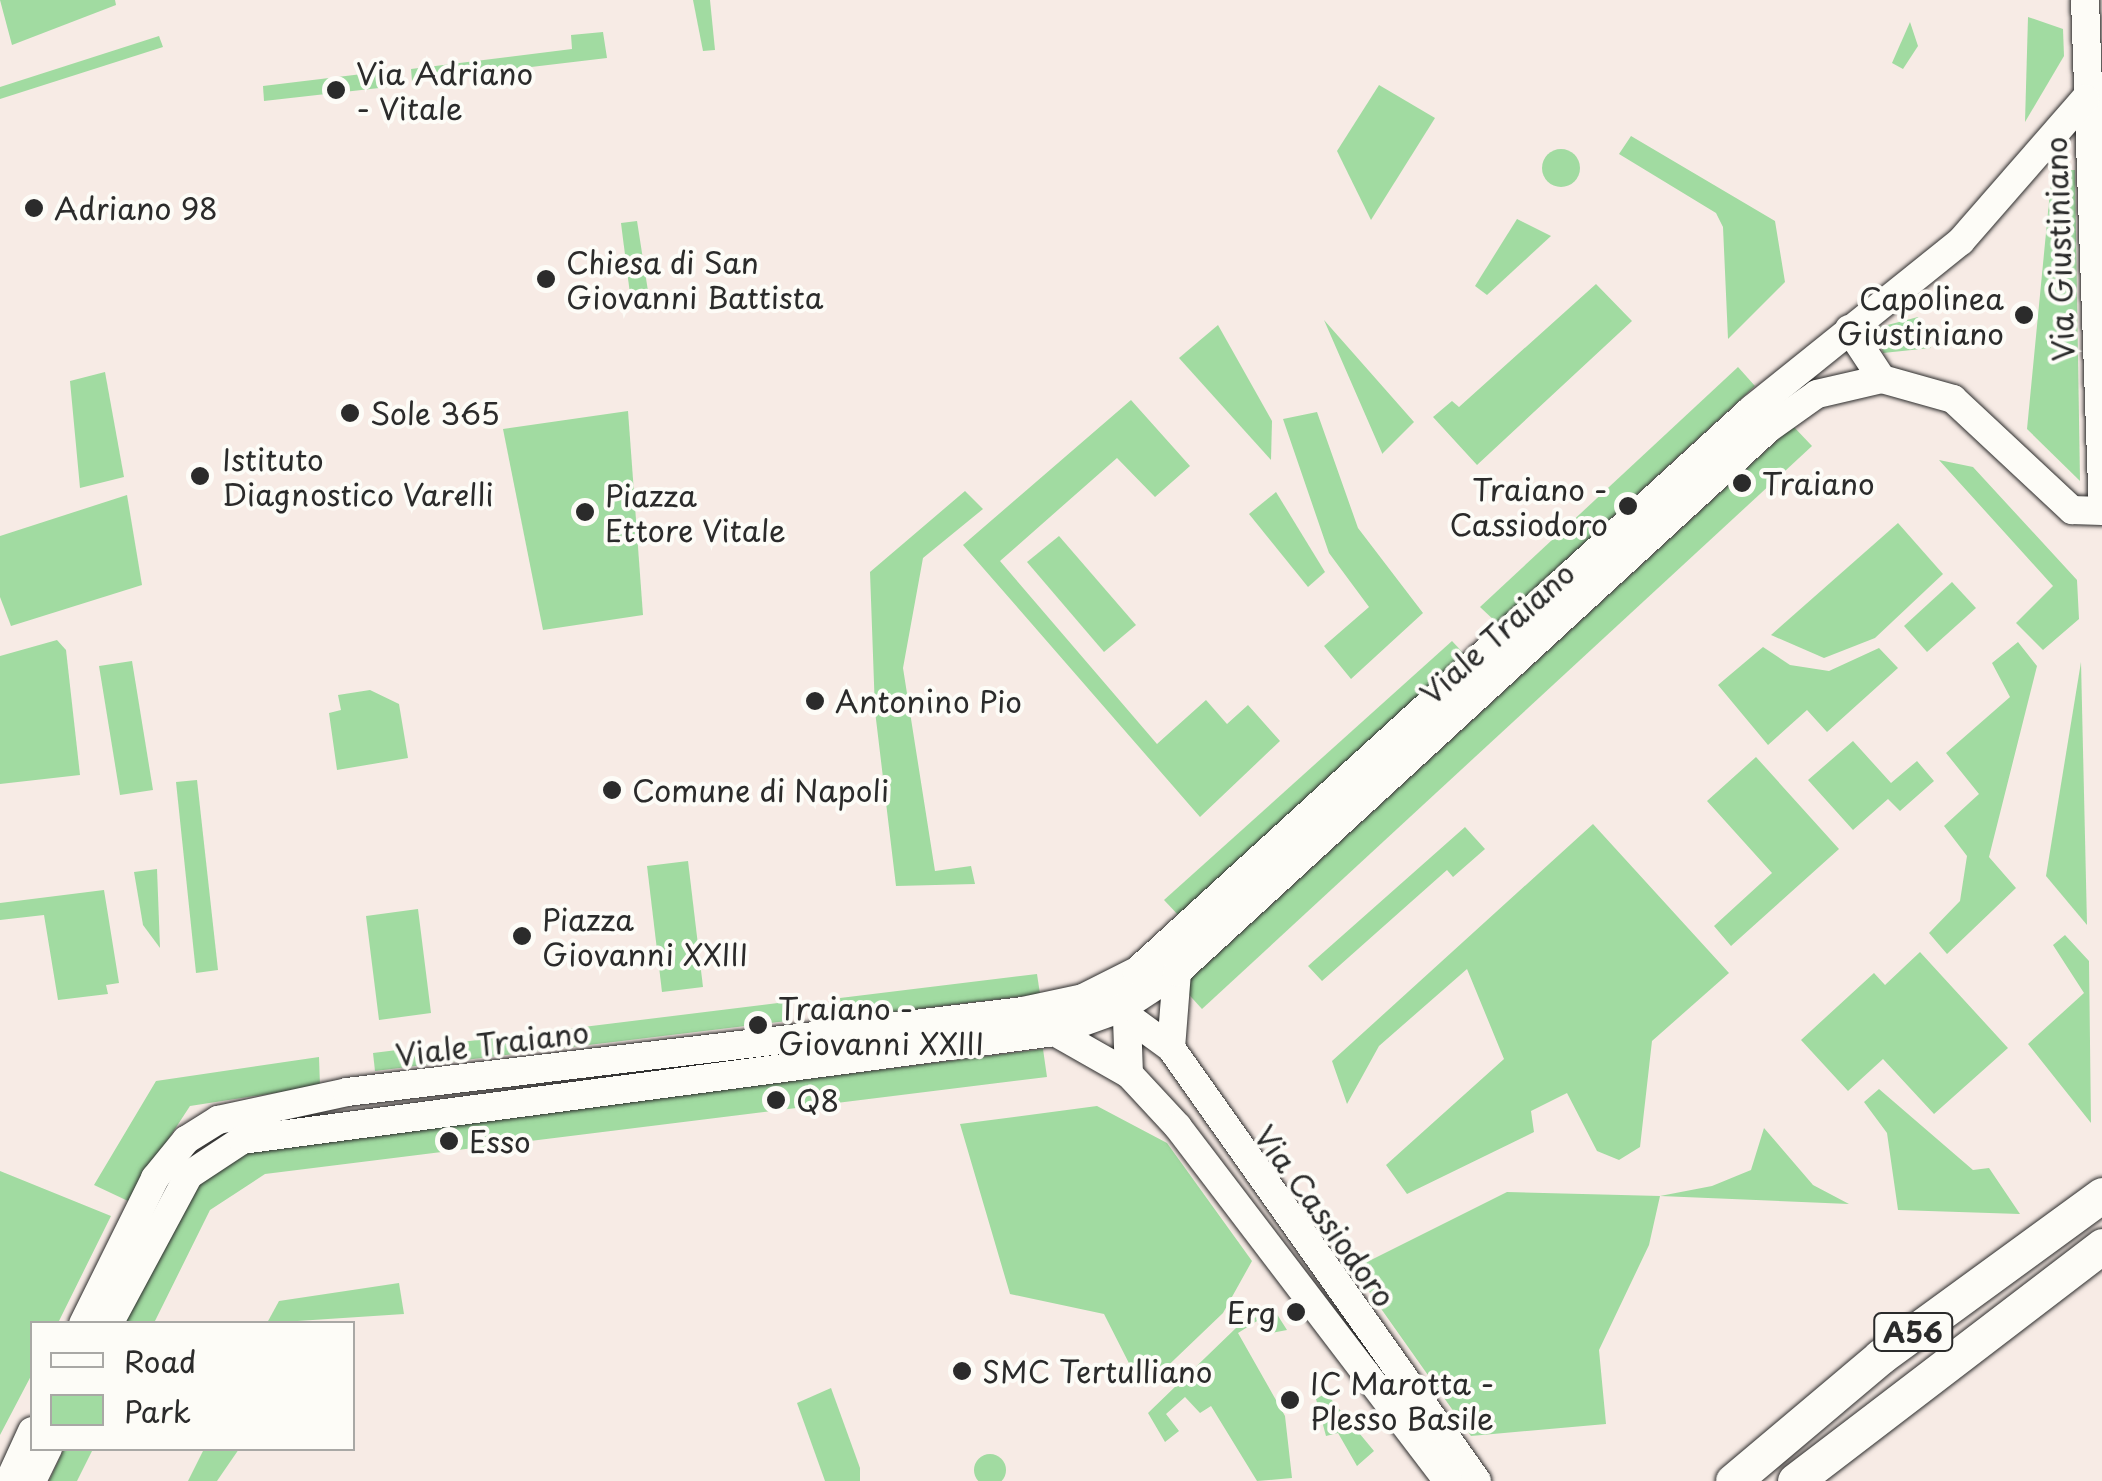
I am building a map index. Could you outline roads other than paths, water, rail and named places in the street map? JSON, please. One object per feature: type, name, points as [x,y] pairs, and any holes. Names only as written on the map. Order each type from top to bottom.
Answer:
[{"type":"highway","name":"A56","points":[[1733,1481],[1880,1357],[2102,1194]]},
{"type":"highway","name":"A56","points":[[1795,1481],[2102,1246]]},
{"type":"main road","name":"Via Giustiniano","points":[[2085,0],[2102,496]]},
{"type":"main road","name":"Viale Traiano","points":[[1137,971],[1785,380],[1961,241],[2086,99]]},
{"type":"main road","points":[[2048,144],[2088,153]]},
{"type":"main road","points":[[1849,329],[1882,379],[1954,399],[2072,510],[2102,511]]},
{"type":"main road","name":"Viale Traiano","points":[[84,1321],[155,1178],[186,1140],[234,1115],[347,1092],[1055,1032],[1122,1008],[1177,972],[1770,428],[1817,394],[1882,379]]},
{"type":"main road","points":[[1084,998],[1137,971]]},
{"type":"main road","points":[[1129,1074],[1122,1008],[1137,971]]},
{"type":"main road","points":[[1172,1048],[1177,972]]},
{"type":"main road","name":"Viale Traiano","points":[[111,1321],[189,1174],[242,1140],[820,1052],[1084,998]]},
{"type":"main road","points":[[1084,998],[1122,1008]]},
{"type":"main road","name":"Via Cassiodoro","points":[[1122,1008],[1172,1048],[1476,1481]]},
{"type":"main road","name":"Via Cassiodoro","points":[[1055,1032],[1129,1074],[1225,1183],[1448,1481]]},
{"type":"main road","points":[[347,1092],[353,1125]]},
{"type":"main road","points":[[9,1481],[30,1434]]},
{"type":"main road","points":[[32,1481],[47,1451]]},
{"type":"place","name":"Via Adriano - Vitale","points":[[336,90]]},
{"type":"place","name":"Adriano 98","points":[[34,208]]},
{"type":"place","name":"Chiesa di San Giovanni Battista","points":[[546,279]]},
{"type":"place","name":"Capolinea Giustiniano","points":[[2024,315]]},
{"type":"place","name":"Sole 365","points":[[350,413]]},
{"type":"place","name":"Istituto Diagnostico Varelli","points":[[200,476]]},
{"type":"place","name":"Traiano","points":[[1742,483]]},
{"type":"place","name":"Traiano - Cassiodoro","points":[[1628,506]]},
{"type":"place","name":"Piazza Ettore Vitale","points":[[585,512]]},
{"type":"place","name":"Antonino Pio","points":[[815,701]]},
{"type":"place","name":"Comune di Napoli","points":[[612,790]]},
{"type":"place","name":"Piazza Giovanni XXIII","points":[[522,936]]},
{"type":"place","name":"Traiano - Giovanni XXIII","points":[[758,1025]]},
{"type":"place","name":"Q8","points":[[776,1100]]},
{"type":"place","name":"Esso","points":[[449,1141]]},
{"type":"place","name":"Erg","points":[[1296,1312]]},
{"type":"place","name":"SMC Tertulliano","points":[[962,1371]]},
{"type":"place","name":"IC Marotta - Plesso Basile","points":[[1290,1400]]}]
